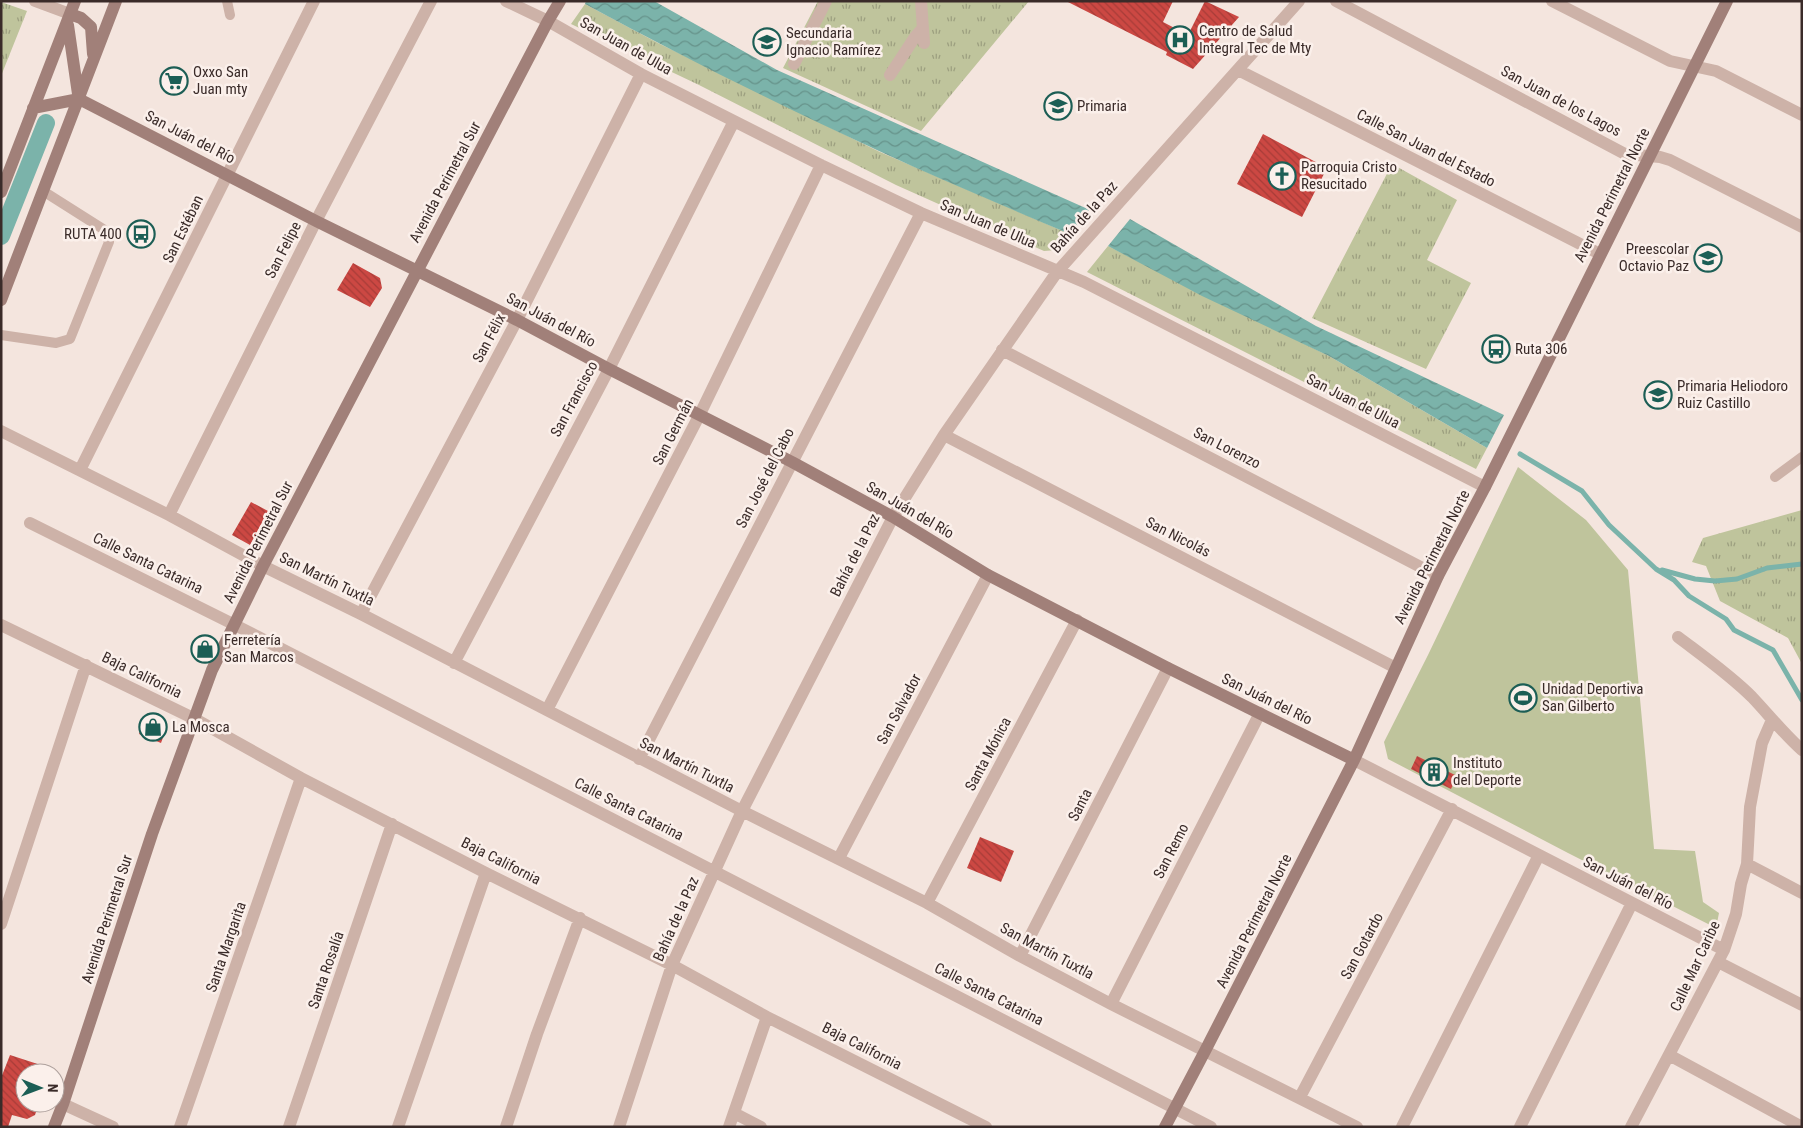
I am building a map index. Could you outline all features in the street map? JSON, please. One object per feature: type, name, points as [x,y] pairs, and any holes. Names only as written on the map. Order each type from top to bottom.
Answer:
[{"type":"street","points":[[35,1],[69,17],[81,18],[91,26],[94,60]]},
{"type":"street","points":[[1,192],[75,1]]},
{"type":"street","points":[[1,300],[116,1]]},
{"type":"street","name":"San Estéban","points":[[80,470],[314,1]]},
{"type":"street","name":"San Felipe","points":[[169,516],[316,221],[431,1]]},
{"type":"street","name":"San Juan de Ulua","points":[[506,1],[548,21],[641,74],[821,165],[921,213],[1084,282],[1485,487]]},
{"type":"street","name":"Avenida Perimetral Sur","points":[[65,1098],[152,834],[212,670],[263,566],[560,1]]},
{"type":"street","points":[[794,64],[826,1]]},
{"type":"street","points":[[921,1],[924,43]]},
{"type":"street","name":"Bahía de la Paz","points":[[619,1127],[672,965],[742,811],[893,517],[944,435],[1057,272],[1299,1]]},
{"type":"street","name":"San Juan de los Lagos","points":[[1336,1],[1625,154],[1660,157],[1670,160],[1802,227]]},
{"type":"street","points":[[1552,1],[1670,62],[1716,71],[1802,115]]},
{"type":"street","name":"Avenida Perimetral Norte","points":[[1165,1127],[1354,760],[1438,576],[1485,487],[1727,1]]},
{"type":"street","points":[[69,17],[68,32],[79,99]]},
{"type":"street","points":[[890,75],[923,28]]},
{"type":"street","name":"Calle San Juan del Estado","points":[[1238,70],[1600,254]]},
{"type":"street","name":"San Félix","points":[[360,614],[517,320],[641,74]]},
{"type":"street","points":[[33,108],[79,99]]},
{"type":"street","name":"San Juán del Río","points":[[79,99],[228,174],[316,221],[517,320],[608,369],[700,414],[893,517],[988,575],[1168,668],[1452,809],[1724,950]]},
{"type":"street","name":"San Francisco","points":[[454,663],[608,369],[734,121]]},
{"type":"street","name":"San Germán","points":[[547,710],[700,414],[821,165]]},
{"type":"street","name":"San José del Cabo","points":[[639,758],[921,213]]},
{"type":"street","name":"San Lorenzo","points":[[1002,350],[1438,576]]},
{"type":"street","name":"San Martín Tuxtla","points":[[1,431],[742,811],[927,903],[1020,956],[1111,1004],[1358,1127]]},
{"type":"street","name":"San Nicolás","points":[[944,435],[1396,668]]},
{"type":"street","name":"Calle Santa Catarina","points":[[30,523],[235,625],[1211,1127]]},
{"type":"street","name":"San Salvador","points":[[839,858],[988,575]]},
{"type":"street","name":"Santa Mónica","points":[[927,903],[1077,620]]},
{"type":"street","name":"Baja California","points":[[1,625],[195,719],[302,778],[486,873],[580,918],[767,1016],[986,1127]]},
{"type":"street","points":[[1678,636],[1751,696],[1802,750]]},
{"type":"street","points":[[1,924],[86,665]]},
{"type":"street","name":"Santa","points":[[1020,956],[1168,668]]},
{"type":"street","name":"San Remo","points":[[1111,1004],[1260,713]]},
{"type":"street","name":"Calle Mar Caribe","points":[[1631,1127],[1724,950],[1736,914],[1741,884],[1747,864],[1750,808],[1762,743],[1772,720]]},
{"type":"street","name":"Santa Margarita","points":[[180,1127],[302,778]]},
{"type":"street","name":"San Gotardo","points":[[1300,1097],[1452,809]]},
{"type":"street","name":"Santa Rosalía","points":[[290,1127],[392,824]]},
{"type":"street","points":[[1402,1127],[1539,855]]},
{"type":"street","points":[[1747,864],[1802,893]]},
{"type":"street","points":[[398,1127],[486,873]]},
{"type":"street","points":[[1520,1127],[1632,903]]},
{"type":"street","points":[[506,1127],[537,1034],[580,918]]},
{"type":"street","points":[[1718,962],[1802,1005]]},
{"type":"street","points":[[729,1127],[767,1016]]},
{"type":"street","points":[[1669,1055],[1802,1126]]},
{"type":"street","points":[[65,1105],[113,1127]]},
{"type":"street","name":"Avenida Perimetral Sur","points":[[54,1127],[59,1113]]},
{"type":"street","points":[[734,1113],[762,1127]]},
{"type":"lane","points":[[227,1],[230,15]]},
{"type":"lane","points":[[1,335],[56,343],[70,339],[109,242],[103,229],[43,191]]},
{"type":"lane","points":[[1775,477],[1802,457]]},
{"type":"green space","points":[[818,1],[1029,1],[921,131],[783,68]]},
{"type":"green space","points":[[1,2],[27,11],[1,76]]},
{"type":"green space","points":[[585,4],[658,43],[880,152],[1070,234],[1057,250],[1044,251],[896,185],[699,85],[571,24]]},
{"type":"green space","points":[[1392,164],[1457,200],[1427,260],[1471,283],[1426,369],[1312,318]]},
{"type":"green space","points":[[1108,246],[1329,356],[1487,448],[1476,469],[1087,272]]},
{"type":"green space","name":"Unidad Deportiva San Gilberto","points":[[1518,467],[1586,520],[1628,570],[1654,849],[1695,851],[1703,902],[1719,913],[1716,928],[1388,759],[1384,742]]},
{"type":"green space","points":[[1802,510],[1802,664],[1788,638],[1720,601],[1706,566],[1692,562],[1703,538]]},
{"type":"water","points":[[586,1],[654,1],[777,70],[1090,210],[1070,234],[926,172],[804,116],[621,23],[585,4]]},
{"type":"water","points":[[1130,219],[1316,326],[1504,415],[1487,448],[1329,356],[1202,296],[1108,246]]},
{"type":"building","points":[[1066,1],[1173,1],[1163,22],[1188,35],[1205,1],[1239,17],[1193,69],[1166,55],[1167,52]]},
{"type":"building","name":"Parroquia Cristo Resucitado","points":[[1263,134],[1327,168],[1302,217],[1237,184]]},
{"type":"building","points":[[353,263],[380,278],[382,288],[370,307],[337,290]]},
{"type":"building","points":[[251,502],[268,511],[250,545],[232,535]]},
{"type":"building","name":"La Mosca","points":[[148,713],[162,721],[165,732],[161,743],[139,734]]},
{"type":"building","name":"Instituto del Deporte","points":[[1417,756],[1457,776],[1451,789],[1411,769]]},
{"type":"building","points":[[980,837],[1014,851],[1001,882],[967,868]]},
{"type":"building","points":[[10,1055],[35,1063],[15,1063],[15,1113],[36,1113],[35,1115],[27,1119],[12,1115],[8,1127],[1,1127],[1,1078]]},
{"type":"waterway","points":[[1,236],[46,123]]},
{"type":"waterway","points":[[1520,454],[1582,491],[1609,525],[1656,569],[1674,580],[1689,596],[1726,619],[1734,630],[1773,650],[1802,700]]},
{"type":"waterway","points":[[1662,570],[1695,579],[1715,581],[1737,579],[1767,568],[1802,564]]},
{"type":"place","name":"Centro de Salud Integral Tec de Mty","points":[[1180,40]]},
{"type":"place","name":"Secundaria Ignacio Ramírez","points":[[767,42]]},
{"type":"place","name":"Oxxo San Juan mty","points":[[174,81]]},
{"type":"place","name":"Primaria","points":[[1058,106]]},
{"type":"place","name":"Parroquia Cristo Resucitado","points":[[1282,176]]},
{"type":"place","name":"RUTA 400","points":[[141,234]]},
{"type":"place","name":"Preescolar Octavio Paz","points":[[1708,258]]},
{"type":"place","name":"Ruta 306","points":[[1496,349]]},
{"type":"place","name":"Primaria Heliodoro Ruiz Castillo","points":[[1658,395]]},
{"type":"place","name":"Ferretería San Marcos","points":[[205,649]]},
{"type":"place","name":"Unidad Deportiva San Gilberto","points":[[1523,698]]},
{"type":"place","name":"La Mosca","points":[[153,727]]},
{"type":"place","name":"Instituto del Deporte","points":[[1434,772]]}]
